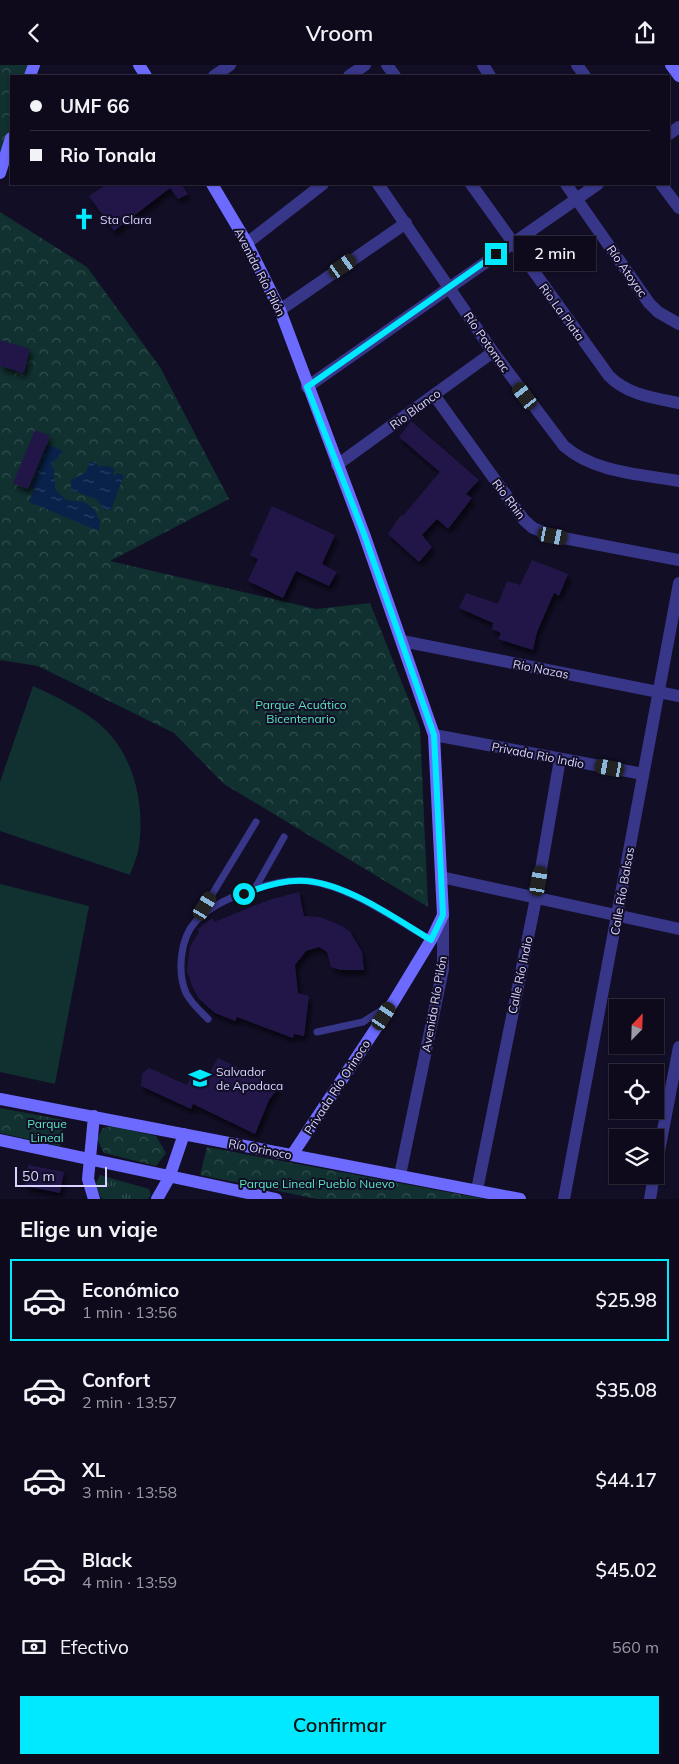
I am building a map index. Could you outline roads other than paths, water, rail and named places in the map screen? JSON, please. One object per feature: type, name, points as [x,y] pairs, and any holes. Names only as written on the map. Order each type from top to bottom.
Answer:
[{"type":"street","points":[[215,75],[230,65]]},
{"type":"street","points":[[350,75],[365,65]]},
{"type":"street","points":[[671,65],[679,76]]},
{"type":"street","points":[[0,173],[10,141]]},
{"type":"street","name":"Avenida Río Pilón","points":[[213,185],[246,243],[280,310],[402,641],[434,735],[443,915],[443,969],[400,1175]]},
{"type":"street","points":[[246,243],[322,185]]},
{"type":"street","name":"Río Potomac","points":[[379,185],[493,352],[547,426],[578,458],[593,464],[679,481]]},
{"type":"street","name":"Rio La Plata","points":[[472,185],[609,376],[620,387],[679,403]]},
{"type":"street","name":"Río Atoyac","points":[[567,185],[649,303],[658,313],[679,324]]},
{"type":"street","points":[[307,387],[597,185]]},
{"type":"street","points":[[662,185],[679,209]]},
{"type":"street","points":[[280,310],[406,223]]},
{"type":"street","name":"Rio Blanco","points":[[337,465],[493,352]]},
{"type":"street","name":"Rio Rhin","points":[[434,395],[524,520],[533,528],[553,536],[679,560]]},
{"type":"street","name":"Calle Río Balsas","points":[[564,1199],[679,583]]},
{"type":"street","name":"Rio Nazas","points":[[402,641],[679,696]]},
{"type":"street","name":"Privada Rio Indio","points":[[434,735],[643,774]]},
{"type":"street","name":"Calle Río Indio","points":[[477,1190],[536,898],[560,759]]},
{"type":"street","points":[[441,877],[679,929]]},
{"type":"street","name":"Privada Río Orinoco","points":[[292,1155],[394,1001],[431,940],[443,915]]},
{"type":"street","points":[[664,1129],[679,1047]]},
{"type":"street","name":"Río Orinoco","points":[[0,1099],[520,1199]]},
{"type":"street","points":[[94,1116],[88,1179],[94,1199]]},
{"type":"street","points":[[157,1199],[170,1178],[184,1134]]},
{"type":"street","points":[[0,1140],[170,1178],[276,1199]]},
{"type":"street","points":[[650,1199],[653,1184]]},
{"type":"lane","points":[[208,1019],[195,1007],[186,992],[181,975],[183,949],[188,933],[256,823]]},
{"type":"lane","points":[[254,890],[284,837]]},
{"type":"lane","points":[[196,921],[214,907],[254,890],[287,882],[307,881],[331,886],[357,897],[431,940]]},
{"type":"lane","points":[[317,1032],[363,1022],[394,1001]]},
{"type":"water","points":[[48,444],[63,451],[51,465],[54,469],[55,489],[66,500],[84,502],[94,509],[100,521],[99,531],[29,502],[34,489],[31,486]]},
{"type":"water","points":[[90,461],[98,464],[98,467],[111,467],[115,470],[113,473],[115,476],[118,473],[124,475],[111,510],[105,510],[96,499],[71,490],[71,480],[86,472]]},
{"type":"place","name":"Sta Clara","points":[[84,219]]},
{"type":"place","name":"Salvador de Apodaca","points":[[200,1078]]},
{"type":"park label","name":"Parque Acuático Bicentenario","points":[[301,711]]},
{"type":"park label","name":"Parque Lineal","points":[[47,1130]]},
{"type":"park label","name":"Parque Lineal Pueblo Nuevo","points":[[317,1183]]}]
